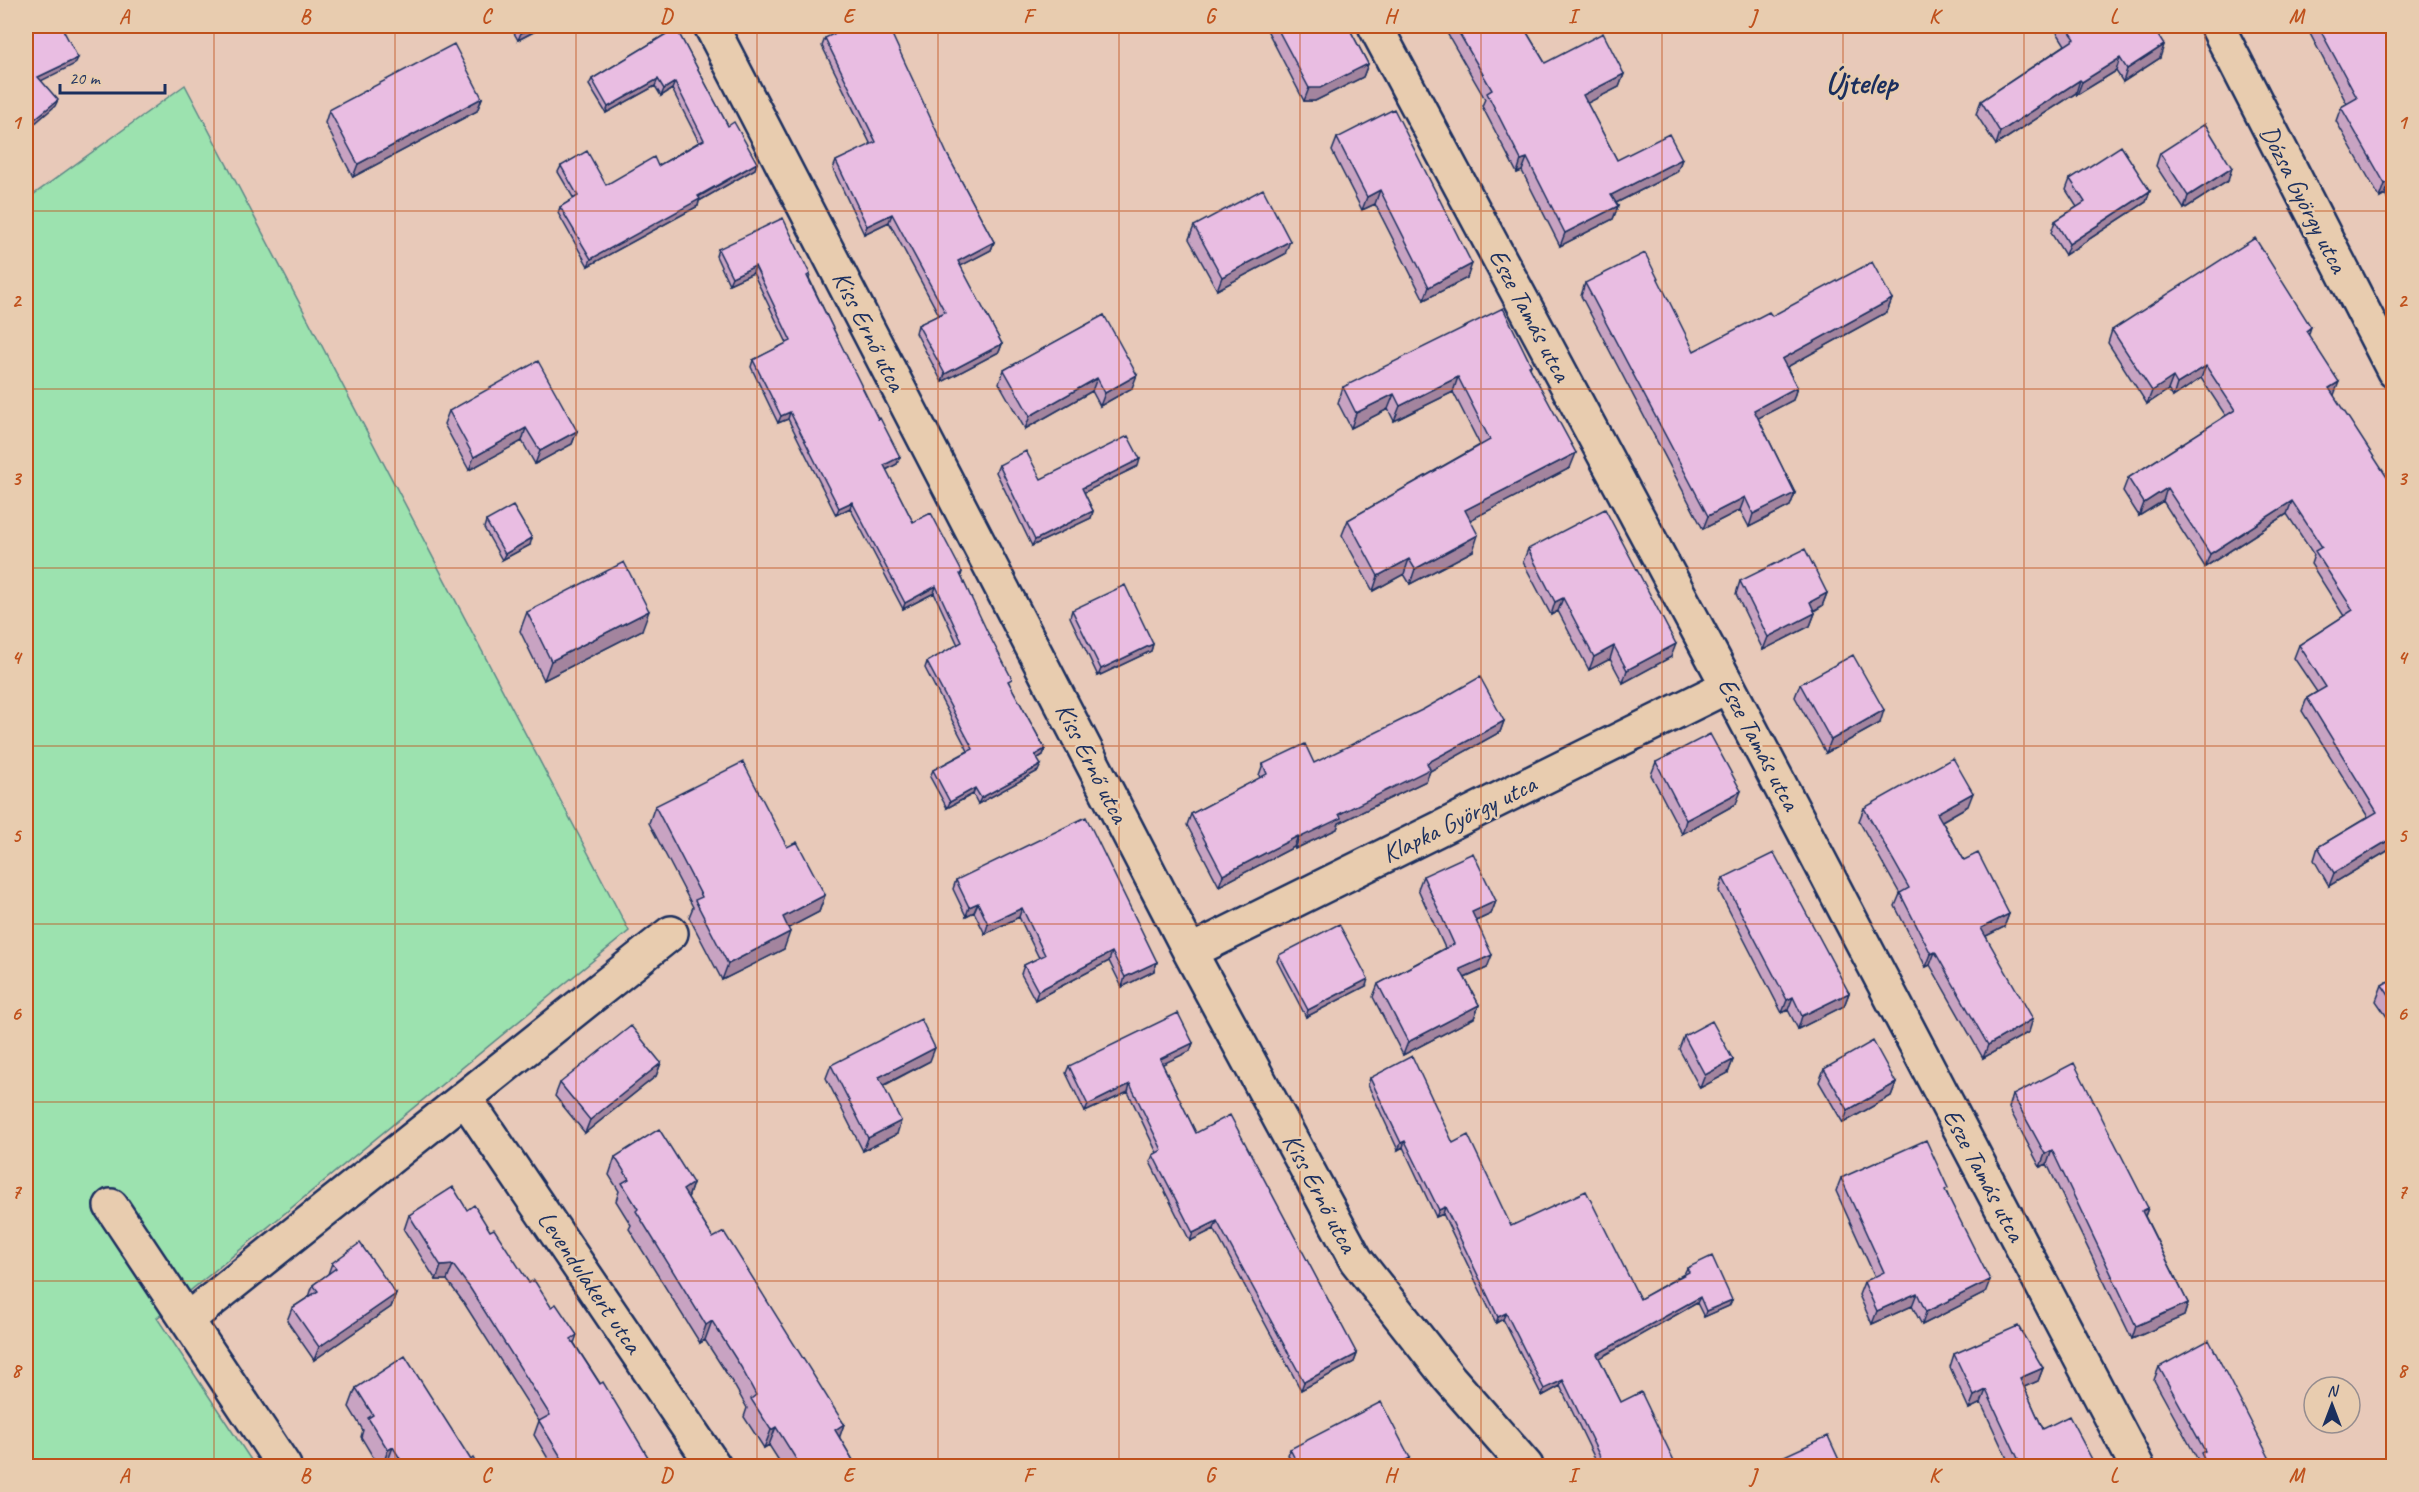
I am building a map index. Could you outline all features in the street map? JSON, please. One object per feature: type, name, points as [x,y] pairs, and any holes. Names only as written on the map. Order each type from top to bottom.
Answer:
[{"type":"street","name":"Kiss Ernő utca","points":[[711,26],[1190,952],[1356,1260],[1449,1378],[1526,1467]]},
{"type":"street","name":"Esze Tamás utca","points":[[1375,26],[1728,686],[2137,1467]]},
{"type":"street","name":"Dózsa György utca","points":[[2217,26],[2394,371]]},
{"type":"street","name":"Klapka György utca","points":[[1190,952],[1728,686]]},
{"type":"street","points":[[188,1319],[671,933]]},
{"type":"street","name":"Levendulakert utca","points":[[465,1098],[714,1467]]},
{"type":"street","points":[[111,1206],[284,1467]]},
{"type":"green space","points":[[185,85],[629,931],[157,1318],[255,1466],[26,1466],[26,200]]},
{"type":"building","points":[[26,26],[61,26],[78,58],[38,77],[58,100],[26,126]]},
{"type":"building","points":[[516,26],[535,26],[521,33]]},
{"type":"building","points":[[850,26],[888,26],[948,156],[994,242],[958,261],[1002,344],[945,374],[918,325],[945,312],[892,214],[867,226],[836,161],[876,142],[825,38]]},
{"type":"building","points":[[1276,26],[1348,26],[1368,64],[1320,88],[1309,88]]},
{"type":"building","points":[[1455,26],[1523,26],[1545,63],[1603,33],[1624,74],[1583,95],[1617,160],[1669,134],[1682,159],[1611,195],[1618,206],[1565,233],[1527,158],[1521,160],[1487,93],[1492,90]]},
{"type":"building","points":[[2066,26],[2152,26],[2164,45],[2127,69],[2120,58],[2082,82],[2080,80],[2000,132],[1981,101],[2075,39]]},
{"type":"building","points":[[2318,26],[2394,26],[2394,186],[2390,181],[2385,184],[2341,107],[2357,98]]},
{"type":"building","points":[[676,28],[728,126],[734,122],[757,163],[698,196],[700,199],[591,259],[560,207],[578,196],[561,166],[587,151],[606,185],[654,157],[658,166],[704,140],[675,82],[664,89],[658,79],[608,107],[592,79]]},
{"type":"building","points":[[454,44],[482,98],[358,164],[329,110]]},
{"type":"building","points":[[1394,109],[1472,264],[1429,287],[1380,190],[1367,197],[1337,138]]},
{"type":"building","points":[[2205,124],[2232,168],[2188,196],[2160,153]]},
{"type":"building","points":[[2121,146],[2150,191],[2069,244],[2055,221],[2085,202],[2070,179]]},
{"type":"building","points":[[1263,189],[1290,241],[1222,277],[1194,226]]},
{"type":"building","points":[[783,218],[810,274],[807,276],[878,419],[880,418],[900,457],[884,465],[913,522],[931,513],[962,572],[960,574],[1012,679],[1008,681],[1045,749],[1035,755],[1041,765],[981,798],[975,788],[950,802],[933,770],[973,749],[927,662],[962,642],[936,586],[905,603],[852,502],[839,508],[790,412],[781,416],[753,360],[791,341],[755,266],[732,277],[718,249]]},
{"type":"building","points":[[2255,238],[2311,327],[2306,331],[2339,382],[2329,388],[2394,488],[2394,837],[2334,873],[2318,847],[2377,812],[2307,698],[2326,687],[2299,645],[2353,610],[2315,551],[2322,547],[2292,501],[2210,554],[2167,488],[2144,503],[2128,478],[2235,410],[2206,366],[2177,384],[2173,377],[2152,391],[2112,330]]},
{"type":"building","points":[[1645,253],[1694,351],[1769,312],[1772,316],[1872,262],[1892,299],[1782,359],[1797,387],[1754,410],[1795,493],[1753,514],[1745,497],[1708,516],[1585,283]]},
{"type":"building","points":[[1503,308],[1531,365],[1529,366],[1576,453],[1465,510],[1478,535],[1415,569],[1409,559],[1378,576],[1348,520],[1490,440],[1458,377],[1400,406],[1394,394],[1356,413],[1343,387]]},
{"type":"building","points":[[1104,315],[1137,375],[1105,393],[1097,378],[1030,416],[1004,370]]},
{"type":"building","points":[[538,361],[577,431],[540,451],[526,428],[474,457],[449,411]]},
{"type":"building","points":[[1128,436],[1140,459],[1082,488],[1093,511],[1035,540],[999,465],[1026,451],[1041,479]]},
{"type":"building","points":[[513,506],[532,538],[505,554],[486,521]]},
{"type":"building","points":[[1605,509],[1676,644],[1627,670],[1614,646],[1594,657],[1563,598],[1555,602],[1528,549]]},
{"type":"building","points":[[1805,549],[1827,593],[1810,602],[1815,613],[1768,637],[1740,581]]},
{"type":"building","points":[[624,562],[649,611],[551,661],[527,612]]},
{"type":"building","points":[[1125,585],[1153,644],[1101,669],[1072,610]]},
{"type":"building","points":[[1853,655],[1884,710],[1831,740],[1800,684]]},
{"type":"building","points":[[1480,677],[1504,721],[1427,763],[1430,769],[1339,814],[1341,818],[1299,838],[1298,836],[1223,875],[1191,814],[1267,774],[1263,764],[1305,744],[1314,763],[1424,709]]},
{"type":"building","points":[[1710,734],[1741,791],[1686,820],[1656,762]]},
{"type":"building","points":[[1953,758],[1973,793],[1937,813],[1964,860],[1978,853],[2009,914],[1981,928],[2033,1019],[1988,1045],[1935,952],[1931,954],[1900,893],[1909,888],[1864,808]]},
{"type":"building","points":[[743,762],[787,847],[797,842],[825,895],[783,917],[790,932],[728,964],[695,900],[702,897],[655,806]]},
{"type":"building","points":[[1086,817],[1157,962],[1125,977],[1112,952],[1038,991],[1024,965],[1045,955],[1022,908],[988,924],[978,903],[969,907],[956,880]]},
{"type":"building","points":[[1473,853],[1496,901],[1472,912],[1492,955],[1460,969],[1479,1005],[1408,1042],[1378,984],[1454,944],[1423,876]]},
{"type":"building","points":[[1774,853],[1849,993],[1802,1016],[1793,997],[1787,1000],[1723,878]]},
{"type":"building","points":[[1339,924],[1368,979],[1308,1010],[1279,955]]},
{"type":"building","points":[[2394,978],[2394,1003],[2382,985]]},
{"type":"building","points":[[1178,1013],[1193,1043],[1160,1059],[1196,1133],[1230,1115],[1357,1354],[1304,1382],[1217,1221],[1193,1233],[1153,1155],[1162,1150],[1130,1084],[1088,1105],[1069,1066]]},
{"type":"building","points":[[921,1019],[935,1048],[879,1077],[901,1121],[868,1138],[831,1065]]},
{"type":"building","points":[[1712,1021],[1733,1060],[1705,1075],[1684,1036]]},
{"type":"building","points":[[631,1026],[661,1063],[590,1120],[560,1083]]},
{"type":"building","points":[[1873,1041],[1896,1083],[1848,1110],[1824,1069]]},
{"type":"building","points":[[1412,1056],[1453,1143],[1468,1135],[1511,1226],[1586,1191],[1640,1299],[1689,1272],[1687,1268],[1712,1256],[1732,1300],[1706,1311],[1700,1297],[1597,1354],[1621,1402],[1641,1392],[1677,1467],[1605,1467],[1563,1380],[1544,1389],[1506,1313],[1498,1317],[1445,1207],[1439,1210],[1405,1141],[1401,1143],[1370,1078]]},
{"type":"building","points":[[2074,1063],[2148,1208],[2142,1211],[2188,1303],[2136,1326],[2052,1150],[2045,1154],[2013,1095]]},
{"type":"building","points":[[659,1129],[693,1183],[683,1190],[713,1238],[724,1232],[844,1424],[835,1430],[857,1467],[801,1467],[776,1427],[771,1430],[751,1399],[756,1395],[741,1367],[712,1321],[706,1325],[636,1211],[638,1209],[622,1183],[629,1179],[615,1157]]},
{"type":"building","points":[[1926,1140],[1948,1188],[1945,1190],[1990,1280],[1926,1312],[1917,1293],[1877,1311],[1864,1282],[1884,1272],[1841,1178]]},
{"type":"building","points":[[453,1187],[467,1210],[474,1205],[490,1231],[494,1229],[529,1283],[534,1280],[551,1307],[556,1304],[577,1335],[571,1339],[600,1384],[603,1382],[654,1467],[567,1467],[539,1421],[550,1415],[470,1288],[453,1265],[441,1266],[409,1215]]},
{"type":"building","points":[[360,1243],[396,1294],[319,1347],[292,1308],[318,1291],[313,1285],[336,1268],[332,1263]]},
{"type":"building","points":[[2018,1326],[2043,1368],[2020,1378],[2043,1429],[2069,1416],[2096,1467],[2038,1467],[2035,1462],[2022,1467],[1986,1390],[1974,1396],[1954,1354]]},
{"type":"building","points":[[2209,1340],[2274,1467],[2208,1467],[2201,1453],[2205,1451],[2159,1367]]},
{"type":"building","points":[[405,1356],[471,1460],[473,1458],[478,1467],[405,1467],[393,1447],[388,1450],[368,1418],[373,1415],[356,1388]]},
{"type":"building","points":[[1381,1402],[1410,1458],[1393,1467],[1299,1467],[1290,1449]]},
{"type":"building","points":[[1828,1436],[1839,1460],[1824,1467],[1773,1467],[1771,1462]]},
{"type":"district","name":"Újtelep","points":[[1861,82]]}]
